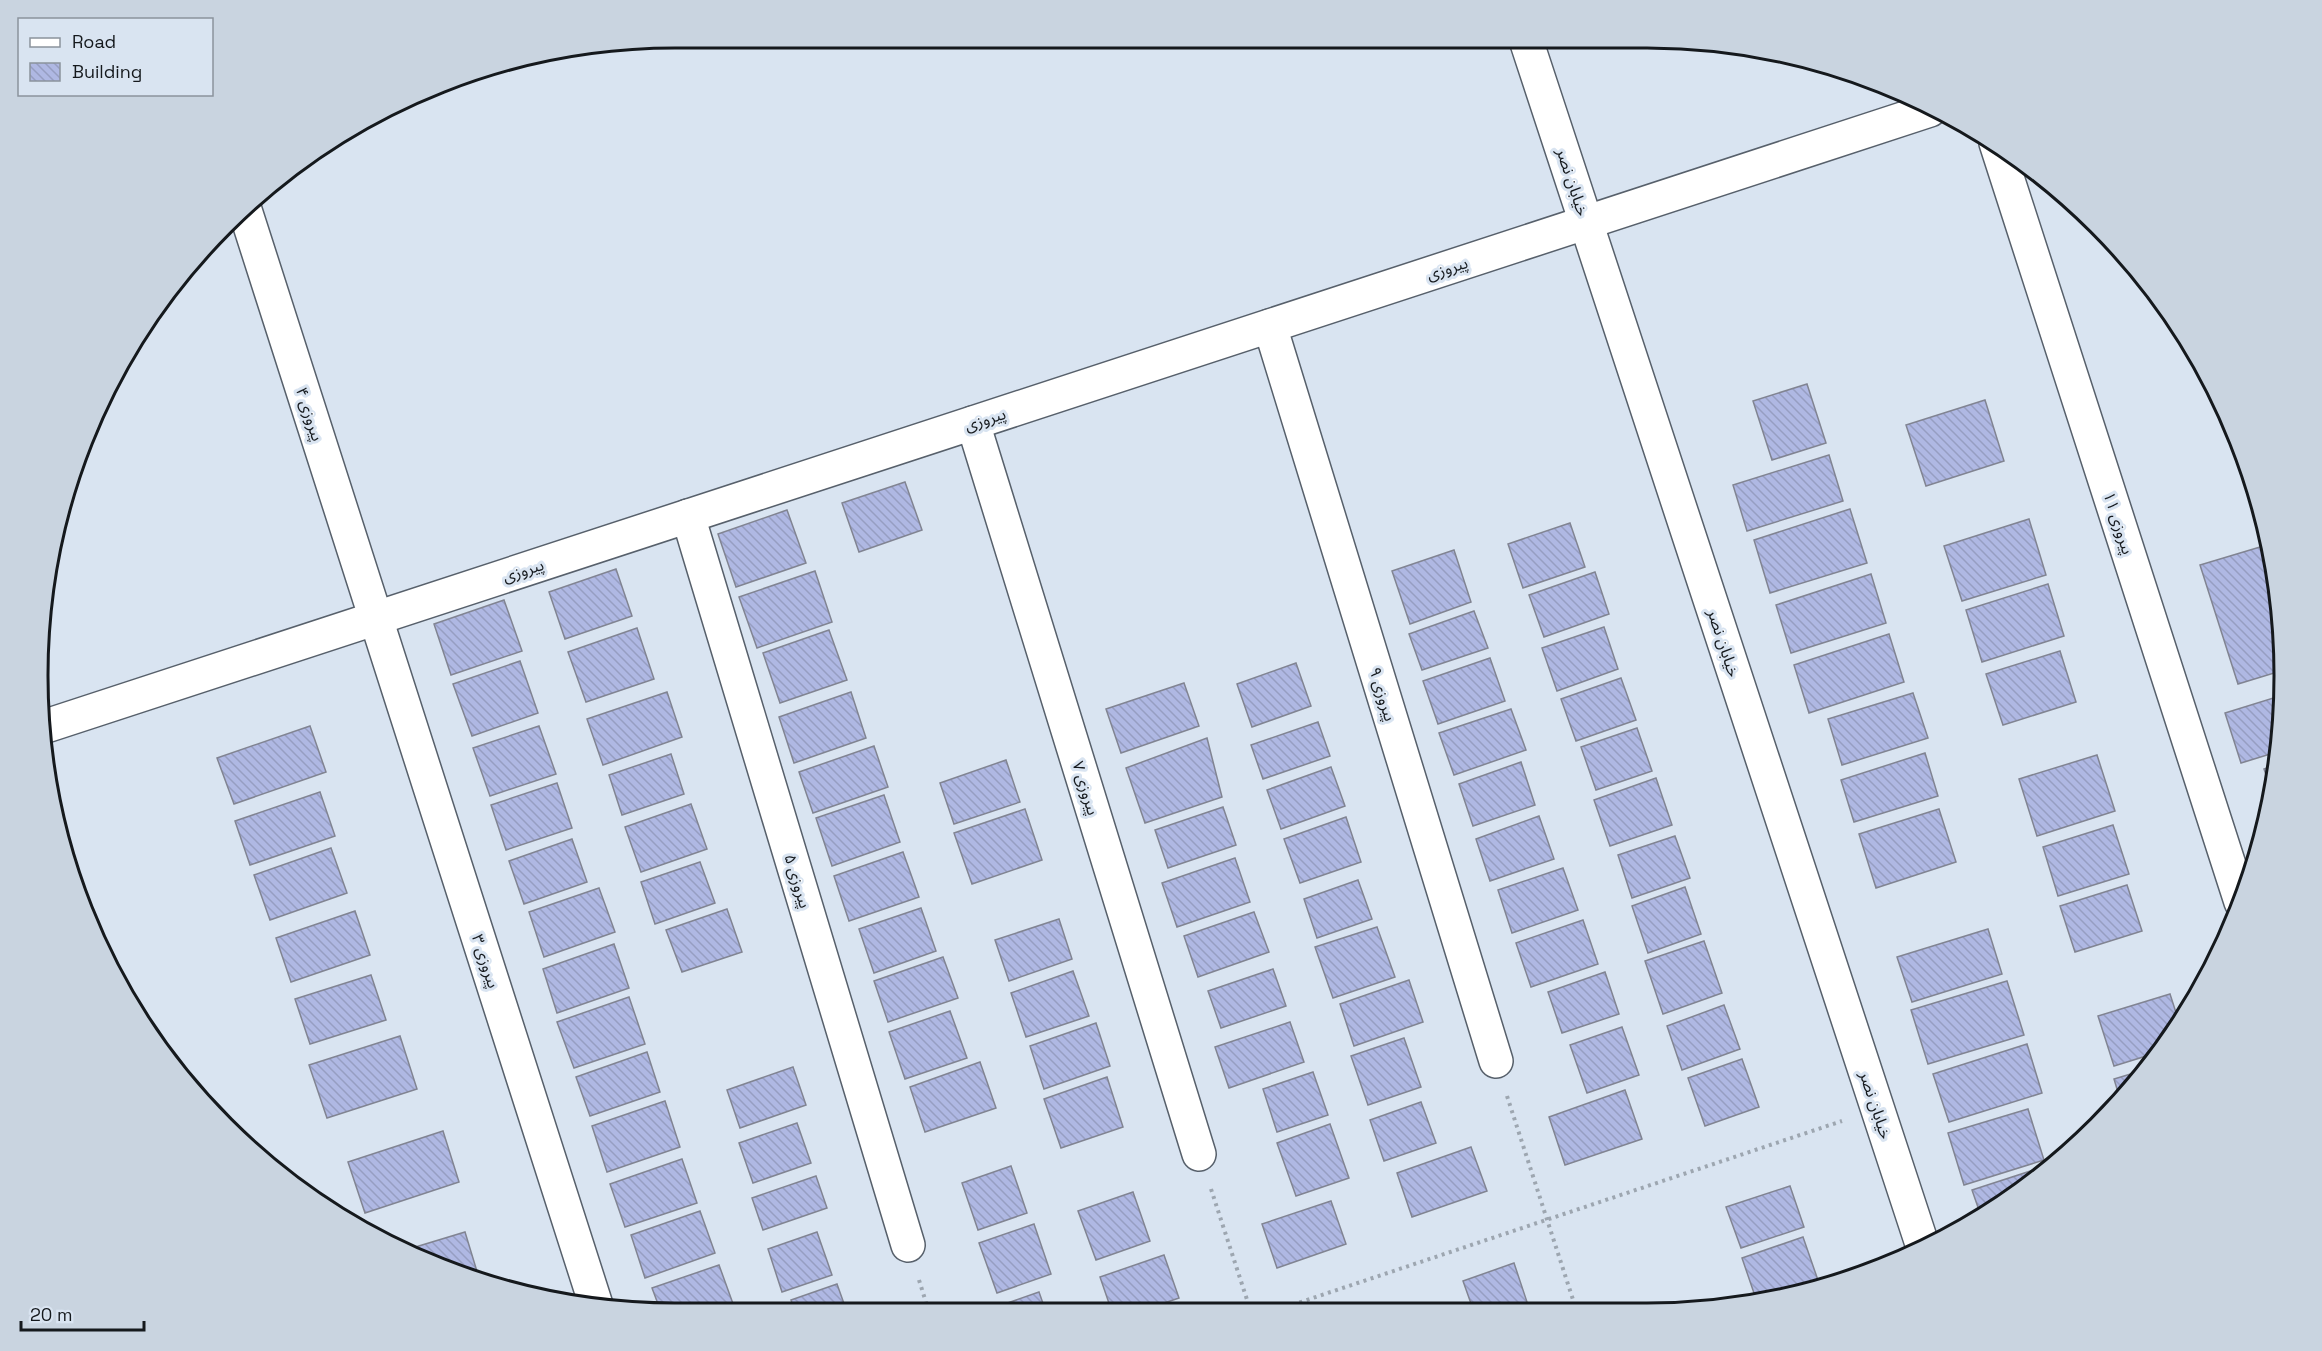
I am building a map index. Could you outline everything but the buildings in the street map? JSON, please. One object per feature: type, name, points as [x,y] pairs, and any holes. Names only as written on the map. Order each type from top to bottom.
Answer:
[{"type":"street","name":"خیابان نصر","points":[[1529,48],[1921,1240]]},
{"type":"street","name":"پیروزی","points":[[50,725],[1923,112]]},
{"type":"street","name":"پیروزی ۱۱","points":[[2001,158],[2237,888]]},
{"type":"street","name":"پیروزی ۴","points":[[248,217],[375,618]]},
{"type":"street","name":"پیروزی ۹","points":[[1270,326],[1496,1061]]},
{"type":"street","name":"پیروزی ۷","points":[[973,423],[1199,1154]]},
{"type":"street","name":"پیروزی ۵","points":[[688,516],[908,1245]]},
{"type":"street","name":"پیروزی ۳","points":[[375,618],[595,1298]]},
{"type":"path","points":[[1496,1061],[1574,1303]]},
{"type":"path","points":[[1298,1303],[1877,1109]]},
{"type":"path","points":[[1199,1154],[1248,1303]]}]
